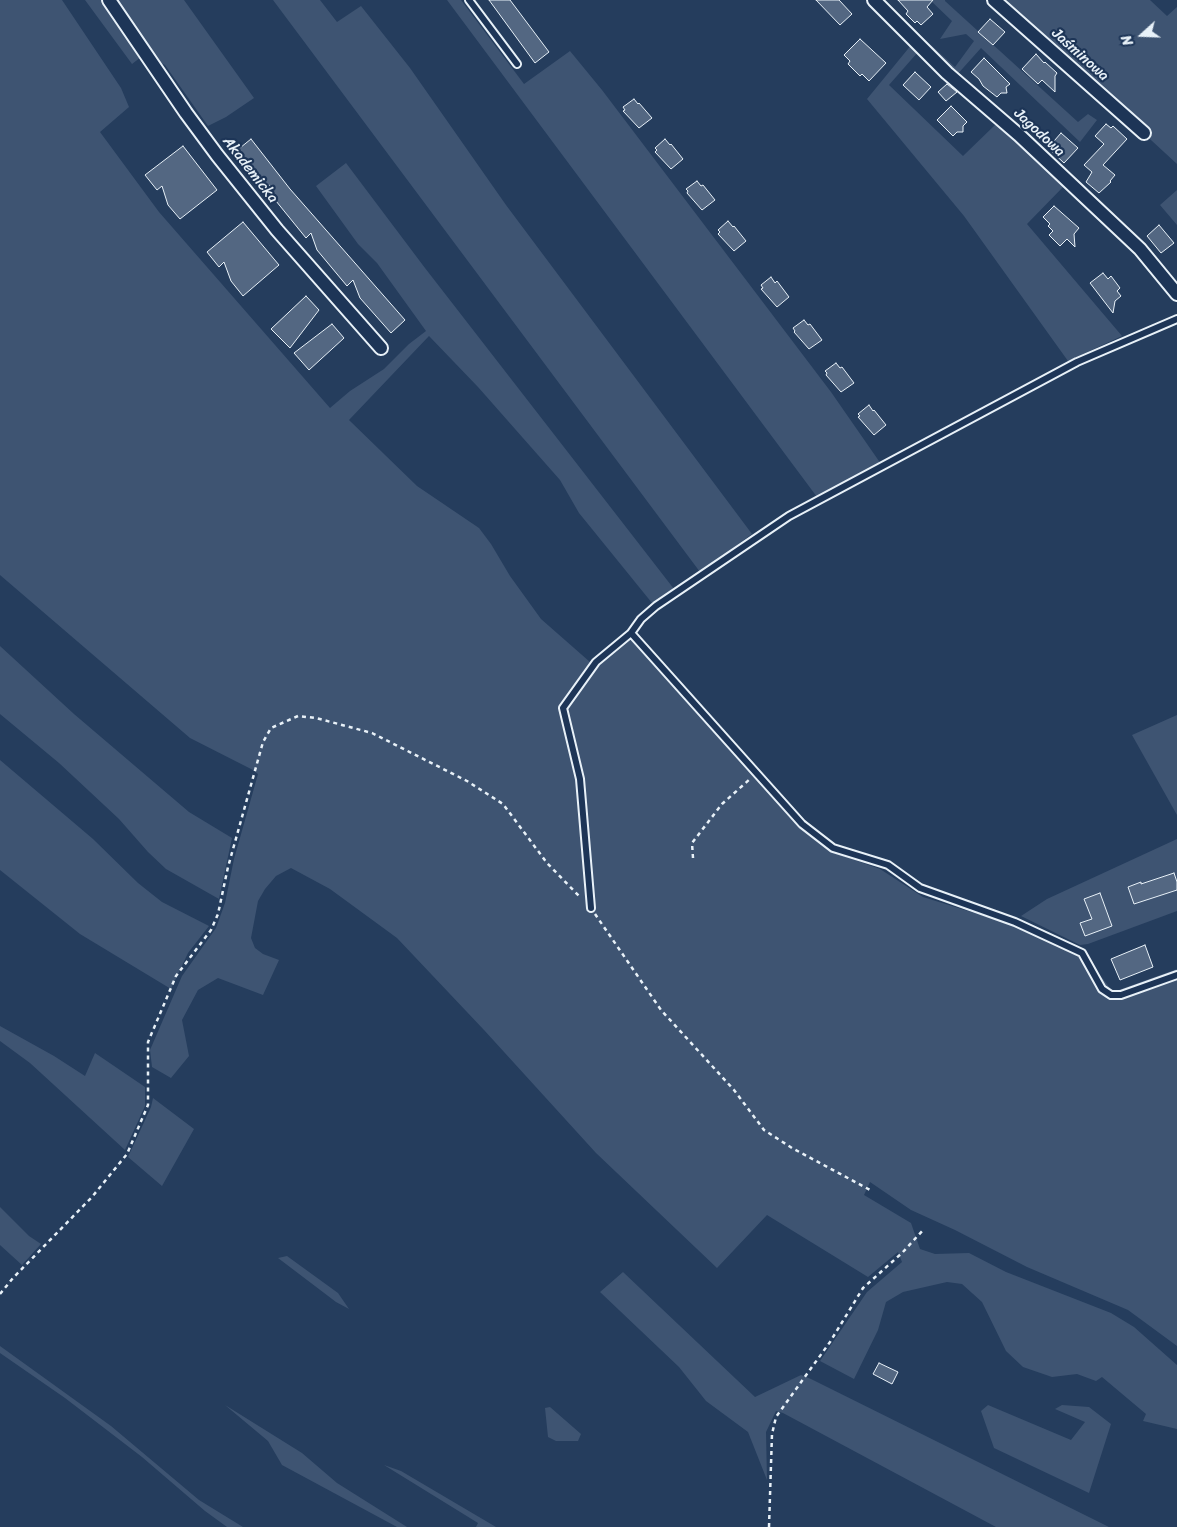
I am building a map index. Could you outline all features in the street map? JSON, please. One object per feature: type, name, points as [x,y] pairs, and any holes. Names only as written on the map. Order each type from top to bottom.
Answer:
[{"type":"street","name":"Akademicka","points":[[109,0],[217,155],[276,230],[381,348]]},
{"type":"street","name":"Jagodowa","points":[[874,0],[947,73],[1019,135],[1140,249],[1177,294]]},
{"type":"street","name":"Jaśminowa","points":[[994,0],[1144,133]]},
{"type":"lane","points":[[470,0],[518,64]]},
{"type":"lane","points":[[591,908],[580,780],[563,708],[596,662],[631,633],[641,619],[656,606],[789,516],[1077,362],[1177,319]]},
{"type":"lane","points":[[631,633],[802,824],[833,848],[888,865],[920,888],[1015,922],[1082,953],[1102,989],[1111,995],[1121,995],[1177,975]]},
{"type":"path","points":[[0,1294],[92,1196],[127,1154],[148,1106],[148,1042],[176,976],[211,930],[218,914],[228,868],[263,742],[272,728],[298,716],[316,718],[372,733],[468,781],[502,804],[547,863],[591,908],[660,1010],[734,1090],[764,1130],[792,1148],[872,1191]]},
{"type":"path","points":[[693,858],[692,843],[722,804],[757,774]]},
{"type":"path","points":[[770,1527],[772,1434],[776,1418],[830,1342],[863,1288],[902,1253],[924,1229]]},
{"type":"shaded area","points":[[0,0],[62,0],[121,88],[129,107],[100,132],[159,212],[330,408],[350,391],[384,369],[409,344],[426,331],[377,263],[358,244],[316,186],[346,163],[674,589],[652,603],[579,513],[560,480],[478,387],[429,336],[349,420],[417,486],[479,528],[541,619],[590,662],[595,669],[633,638],[800,828],[832,852],[880,869],[923,897],[1013,925],[1090,962],[1113,992],[1177,969],[1177,1346],[1128,1310],[1027,1267],[911,1210],[870,1182],[864,1195],[911,1223],[920,1249],[935,1254],[969,1253],[1006,1272],[1111,1313],[1134,1327],[1177,1365],[1177,1429],[1143,1421],[1146,1414],[1102,1377],[1096,1381],[1077,1374],[1052,1377],[1023,1367],[1006,1351],[982,1302],[962,1284],[947,1282],[903,1292],[886,1302],[878,1330],[854,1379],[820,1361],[867,1292],[902,1262],[898,1252],[868,1277],[767,1215],[717,1268],[596,1153],[397,938],[330,889],[291,868],[276,876],[258,901],[251,938],[255,948],[263,954],[279,960],[263,995],[218,978],[198,990],[182,1020],[189,1056],[171,1078],[152,1067],[150,1050],[182,976],[216,928],[225,903],[234,859],[258,774],[190,738],[0,575]]},
{"type":"shaded area","points":[[85,0],[184,0],[254,98],[226,117],[208,126],[165,65],[145,54],[132,64]]},
{"type":"shaded area","points":[[273,0],[320,0],[337,22],[361,6],[410,68],[506,205],[752,534],[700,572]]},
{"type":"shaded area","points":[[447,0],[461,0],[524,84],[570,51],[602,90],[831,392],[881,464],[817,497]]},
{"type":"shaded area","points":[[930,0],[945,0],[1078,122],[1088,114],[1097,120],[1080,142],[981,48],[955,77],[917,40],[921,36],[955,67],[974,41],[966,34],[940,39],[952,21]]},
{"type":"shaded area","points":[[999,0],[1150,0],[1167,16],[1177,7],[1177,164]]},
{"type":"shaded area","points":[[912,44],[918,52],[889,85],[963,156],[996,124],[1064,186],[1027,224],[1122,336],[1068,361],[964,216],[867,99]]},
{"type":"shaded area","points":[[1177,190],[1177,225],[1160,205]]},
{"type":"shaded area","points":[[0,646],[74,714],[189,812],[232,838],[219,899],[166,869],[119,819],[59,763],[0,714]]},
{"type":"shaded area","points":[[1177,715],[1177,815],[1132,735]]},
{"type":"shaded area","points":[[0,760],[93,839],[138,883],[162,902],[209,926],[188,953],[171,989],[80,934],[0,870]]},
{"type":"shaded area","points":[[1177,839],[1177,911],[1088,944],[1080,945],[1021,916],[1047,899]]},
{"type":"shaded area","points":[[0,1026],[54,1056],[85,1076],[95,1053],[145,1087],[145,1106],[125,1150],[30,1063],[0,1041]]},
{"type":"shaded area","points":[[153,1098],[194,1129],[162,1186],[128,1157],[151,1107]]},
{"type":"shaded area","points":[[0,1207],[29,1236],[41,1244],[22,1265],[0,1245]]},
{"type":"shaded area","points":[[287,1256],[338,1293],[349,1309],[336,1302],[278,1258]]},
{"type":"shaded area","points":[[623,1272],[755,1397],[801,1375],[1109,1527],[996,1527],[776,1411],[766,1432],[767,1480],[748,1432],[706,1401],[679,1367],[600,1292]]},
{"type":"shaded area","points":[[0,1346],[111,1426],[199,1500],[243,1527],[227,1527],[205,1511],[142,1457],[65,1398],[0,1353]]},
{"type":"shaded area","points":[[225,1405],[302,1453],[337,1483],[407,1527],[397,1527],[282,1465],[268,1441]]},
{"type":"shaded area","points":[[988,1405],[1071,1440],[1085,1422],[1055,1409],[1062,1405],[1089,1407],[1111,1424],[1089,1493],[994,1448],[981,1411]]},
{"type":"shaded area","points":[[550,1407],[581,1434],[578,1441],[556,1441],[548,1437],[545,1408]]},
{"type":"shaded area","points":[[384,1465],[401,1471],[496,1527],[476,1527],[478,1523]]},
{"type":"building","points":[[489,0],[510,0],[549,52],[535,63]]},
{"type":"building","points":[[816,0],[839,0],[852,14],[840,25]]},
{"type":"building","points":[[898,0],[933,0],[927,7],[933,14],[921,25],[917,21],[915,23],[906,14],[908,11]]},
{"type":"building","points":[[990,19],[1005,32],[993,45],[978,32]]},
{"type":"building","points":[[860,39],[886,63],[869,81],[862,74],[860,76],[848,64],[850,61],[844,55]]},
{"type":"building","points":[[1036,54],[1057,73],[1055,76],[1055,92],[1042,80],[1038,84],[1022,69]]},
{"type":"building","points":[[984,58],[1010,84],[1006,87],[1007,93],[1001,93],[997,97],[983,86],[979,79],[971,72]]},
{"type":"building","points":[[915,72],[931,87],[919,100],[903,85]]},
{"type":"building","points":[[947,84],[957,92],[946,101],[938,92]]},
{"type":"building","points":[[634,99],[652,118],[639,128],[623,111],[625,110],[623,107]]},
{"type":"building","points":[[951,106],[967,122],[963,126],[963,132],[957,132],[953,136],[937,120]]},
{"type":"building","points":[[1106,124],[1111,128],[1113,126],[1127,139],[1103,165],[1115,175],[1111,182],[1099,193],[1086,182],[1092,172],[1084,165],[1104,144],[1095,136]]},
{"type":"building","points":[[1061,133],[1078,148],[1064,163],[1048,148]]},
{"type":"building","points":[[251,139],[290,189],[405,320],[391,333],[360,298],[353,280],[347,286],[317,250],[311,233],[306,238],[276,201],[270,185],[266,188],[262,178],[259,181],[235,152]]},
{"type":"building","points":[[665,139],[683,159],[671,169],[655,152],[657,150],[655,148]]},
{"type":"building","points":[[183,146],[217,190],[180,219],[168,205],[162,186],[157,190],[145,175]]},
{"type":"building","points":[[697,181],[701,186],[703,185],[715,200],[702,210],[687,193],[686,189]]},
{"type":"building","points":[[1054,206],[1079,228],[1074,234],[1075,247],[1067,239],[1060,246],[1049,235],[1053,231],[1048,226],[1050,224],[1043,217]]},
{"type":"building","points":[[728,221],[746,241],[734,251],[718,234],[720,232],[718,230]]},
{"type":"building","points":[[243,222],[279,265],[243,296],[231,281],[224,262],[219,267],[207,252]]},
{"type":"building","points":[[1159,225],[1174,243],[1161,253],[1147,236]]},
{"type":"building","points":[[1103,273],[1108,279],[1111,276],[1120,288],[1117,291],[1121,296],[1115,301],[1113,313],[1090,283]]},
{"type":"building","points":[[771,277],[775,283],[777,281],[789,297],[777,307],[761,289],[763,288],[761,285]]},
{"type":"building","points":[[306,296],[319,310],[290,348],[271,329]]},
{"type":"building","points":[[804,320],[808,325],[810,324],[822,340],[809,349],[794,332],[793,328]]},
{"type":"building","points":[[332,324],[344,338],[309,370],[294,353]]},
{"type":"building","points":[[836,363],[840,368],[842,367],[854,383],[841,392],[826,375],[825,371]]},
{"type":"building","points":[[869,405],[886,425],[874,435],[858,417],[860,416],[858,414]]},
{"type":"building","points":[[1174,873],[1177,890],[1134,904],[1128,887]]},
{"type":"building","points":[[1100,893],[1112,926],[1085,936],[1080,923],[1092,919],[1084,899]]},
{"type":"building","points":[[1145,945],[1153,967],[1120,980],[1111,959]]},
{"type":"building","points":[[879,1363],[898,1372],[892,1384],[873,1374]]}]
